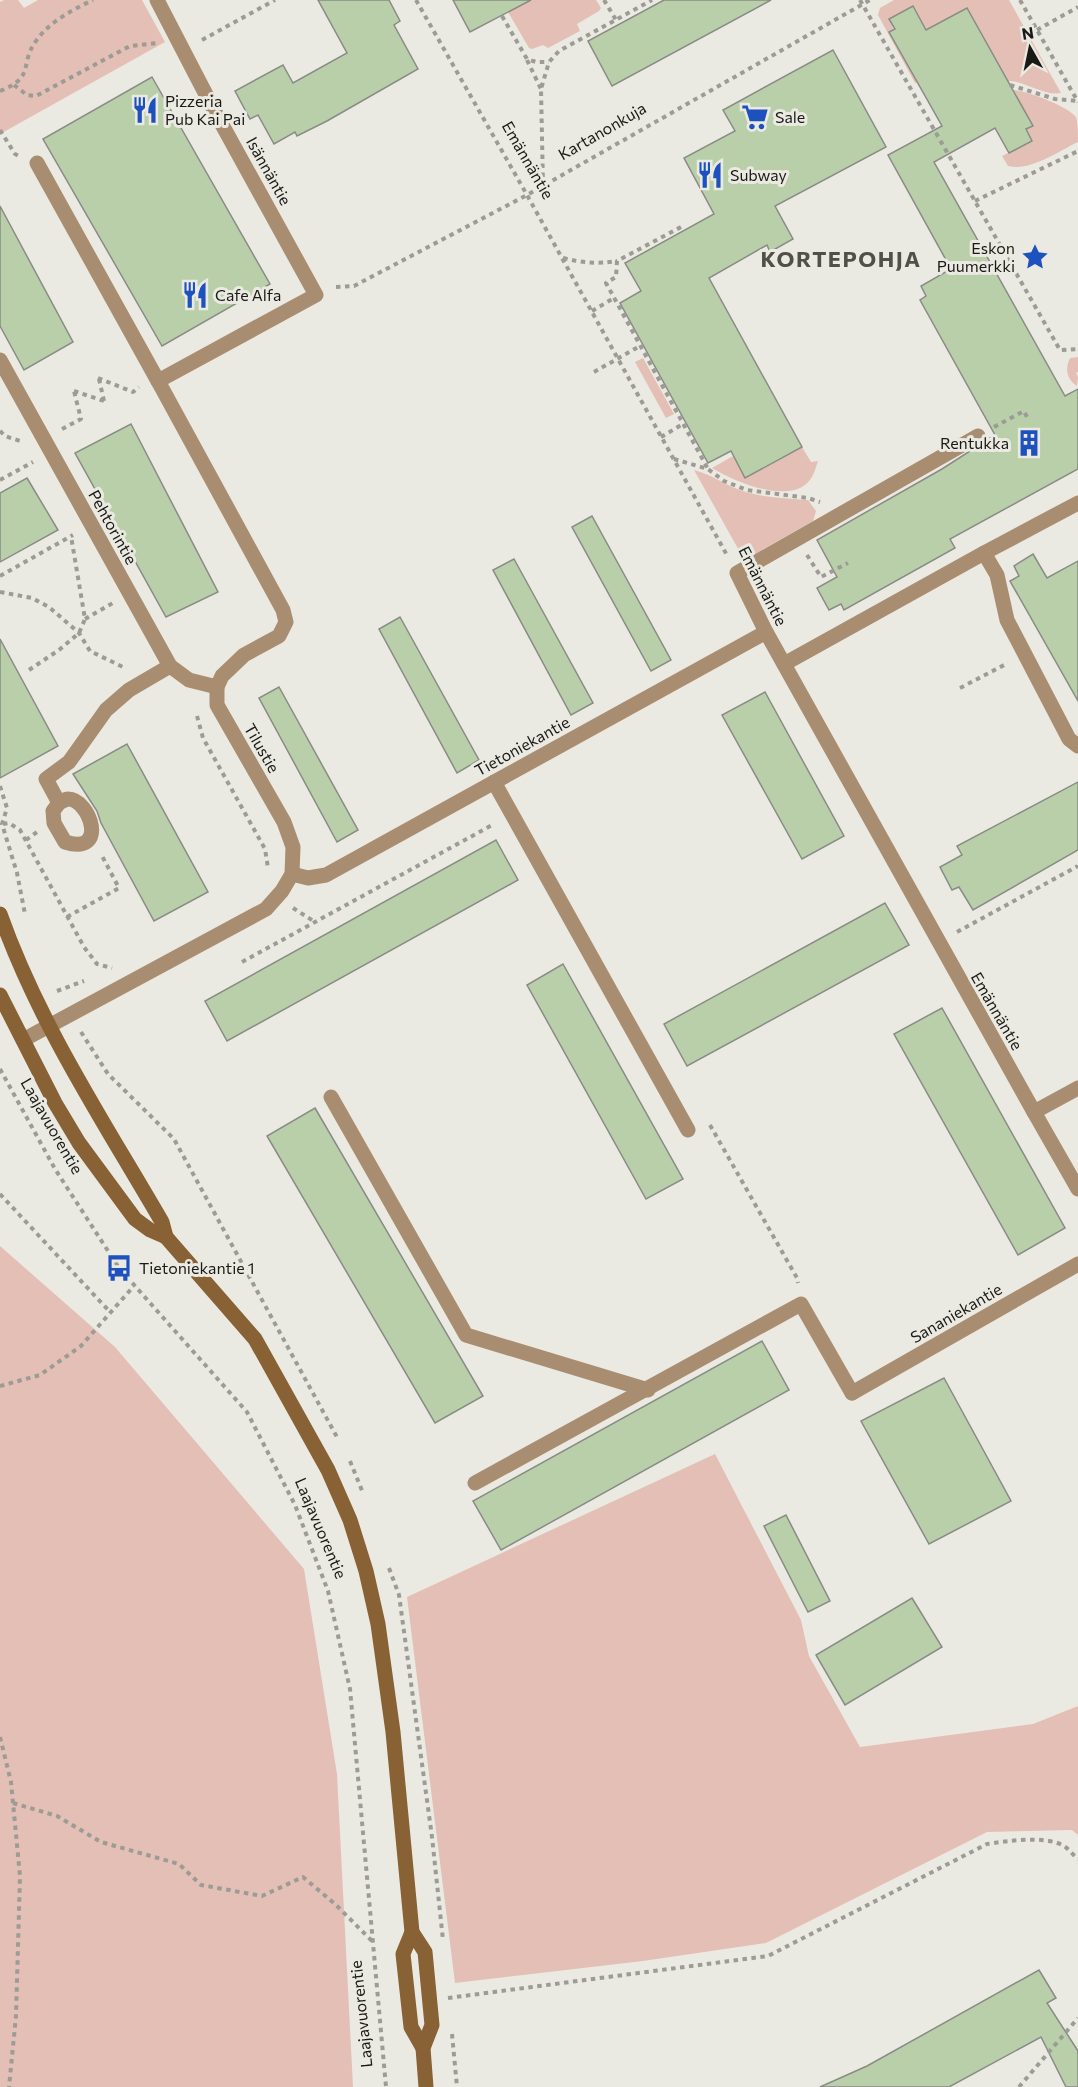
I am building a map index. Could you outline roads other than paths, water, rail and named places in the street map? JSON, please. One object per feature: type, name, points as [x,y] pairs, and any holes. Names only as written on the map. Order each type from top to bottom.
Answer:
[{"type":"main road","name":"Laajavuorentie","points":[[0,914],[48,1024],[83,1089],[162,1222],[166,1237]]},
{"type":"main road","name":"Laajavuorentie","points":[[0,995],[55,1103],[79,1143],[135,1219],[150,1230],[166,1237],[255,1339],[328,1470],[350,1520],[366,1571],[378,1624],[393,1732],[412,1932],[404,1954],[408,1999],[411,2026],[423,2048],[426,2087]]},
{"type":"main road","name":"Laajavuorentie","points":[[412,1932],[425,1952],[432,2025],[423,2048]]},
{"type":"street","name":"Isännäntie","points":[[157,0],[315,292],[158,381]]},
{"type":"street","points":[[37,163],[283,610],[286,622],[279,636],[244,655],[222,676],[217,687]]},
{"type":"street","name":"Pehtorintie","points":[[0,360],[170,666],[189,680],[217,687]]},
{"type":"street","name":"Emännäntie","points":[[978,436],[737,573],[766,632],[1078,1189]]},
{"type":"street","points":[[784,664],[1078,503]]},
{"type":"street","points":[[984,553],[997,575],[1007,620],[1069,739],[1078,746]]},
{"type":"street","name":"Tietoniekantie","points":[[292,874],[308,878],[326,875],[766,632]]},
{"type":"street","points":[[59,803],[46,778],[69,762],[106,710],[129,690],[170,666]]},
{"type":"street","name":"Tilustie","points":[[217,687],[217,705],[284,822],[293,847],[292,874]]},
{"type":"street","points":[[494,782],[688,1130]]},
{"type":"street","points":[[69,799],[79,803],[92,826],[92,836],[86,842],[76,845],[65,842],[54,823],[53,811],[59,803],[69,799]]},
{"type":"street","points":[[23,1040],[48,1024],[266,909],[282,891],[292,874]]},
{"type":"street","points":[[1034,1112],[1078,1088]]},
{"type":"street","points":[[331,1097],[466,1335],[648,1390]]},
{"type":"street","name":"Sananiekantie","points":[[648,1390],[801,1304],[852,1393],[1078,1264]]},
{"type":"street","points":[[475,1483],[648,1390]]},
{"type":"place","name":"Pizzeria Pub Kai Pai","points":[[145,110]]},
{"type":"place","name":"Sale","points":[[755,117]]},
{"type":"place","name":"Subway","points":[[710,175]]},
{"type":"place","name":"Eskon Puumerkki","points":[[1035,257]]},
{"type":"place","name":"Cafe Alfa","points":[[195,295]]},
{"type":"place","name":"Rentukka","points":[[1029,443]]},
{"type":"place","name":"Tietoniekantie 1","points":[[119,1268]]},
{"type":"district","name":"KORTEPOHJA","points":[[841,259]]}]
